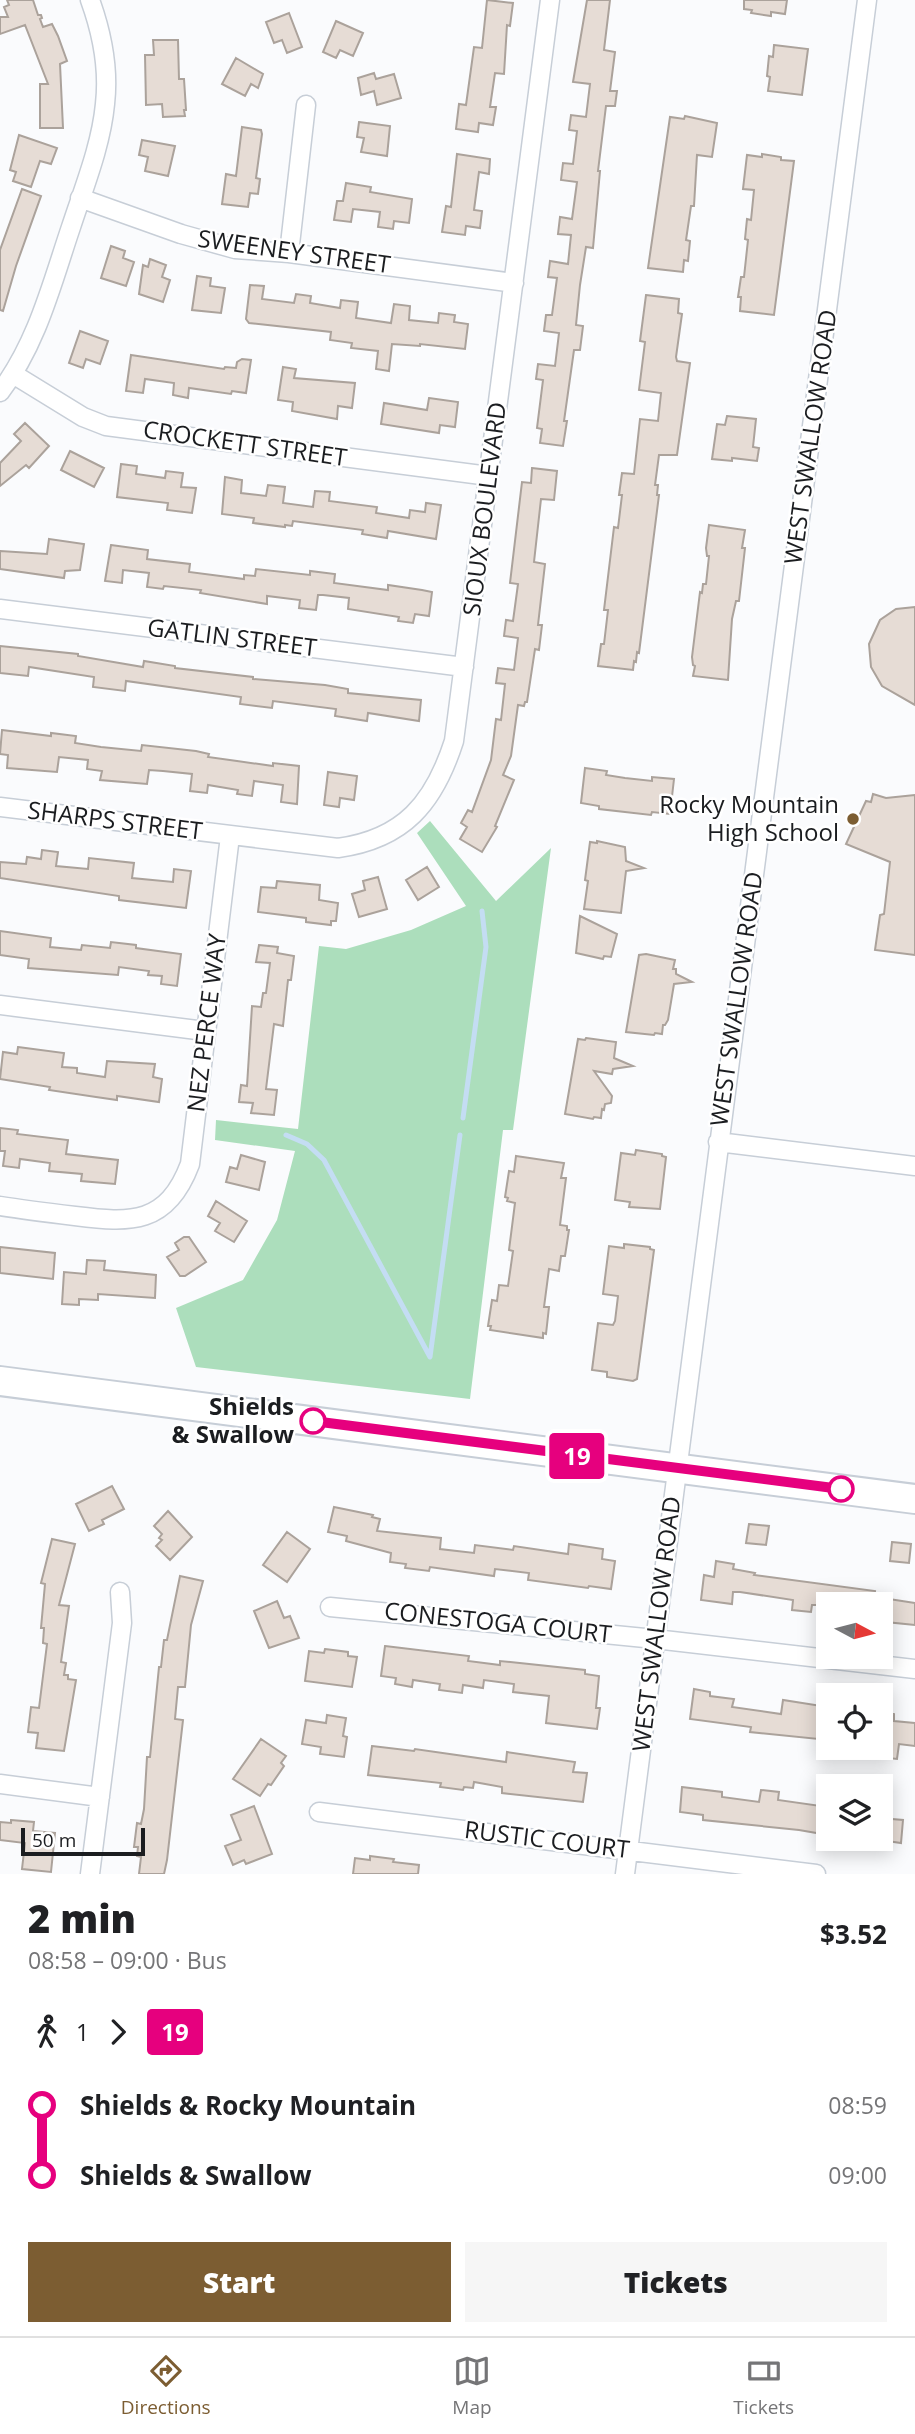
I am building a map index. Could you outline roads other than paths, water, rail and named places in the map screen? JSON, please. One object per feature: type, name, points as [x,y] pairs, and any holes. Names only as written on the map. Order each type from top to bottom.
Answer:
[{"type":"main road","points":[[0,1381],[915,1499]]},
{"type":"street","points":[[0,392],[13,374],[36,329],[100,139],[106,104],[106,76],[103,45],[90,0]]},
{"type":"street","name":"SIOUX BOULEVARD","points":[[230,836],[338,848],[358,845],[377,839],[408,820],[432,792],[444,771],[454,741],[550,0]]},
{"type":"street","name":"WEST SWALLOW ROAD","points":[[625,1874],[867,0]]},
{"type":"street","points":[[289,253],[306,105]]},
{"type":"street","name":"SWEENEY STREET","points":[[80,198],[201,241],[235,248],[514,283]]},
{"type":"street","name":"CROCKETT STREET","points":[[13,374],[83,418],[106,426],[489,476]]},
{"type":"street","name":"GATLIN STREET","points":[[0,609],[464,667]]},
{"type":"street","name":"SHARPS STREET","points":[[0,807],[230,836]]},
{"type":"street","name":"NEZ PERCE WAY","points":[[0,1206],[121,1221],[139,1218],[166,1203],[183,1182],[190,1164],[230,836]]},
{"type":"street","points":[[0,1005],[205,1031]]},
{"type":"street","points":[[718,1142],[915,1166]]},
{"type":"street","points":[[90,1874],[122,1623],[120,1592]]},
{"type":"street","name":"CONESTOGA COURT","points":[[330,1606],[915,1669]]},
{"type":"street","points":[[0,1784],[100,1797]]},
{"type":"street","name":"RUSTIC COURT","points":[[319,1812],[816,1874]]},
{"type":"waterway","points":[[463,1118],[486,947],[482,911]]},
{"type":"waterway","points":[[286,1135],[307,1144],[324,1160],[430,1357],[460,1135]]},
{"type":"place","name":"Rocky Mountain High School","points":[[853,819]]},
{"type":"place","name":"Shields & Swallow","points":[[313,1421]]}]
